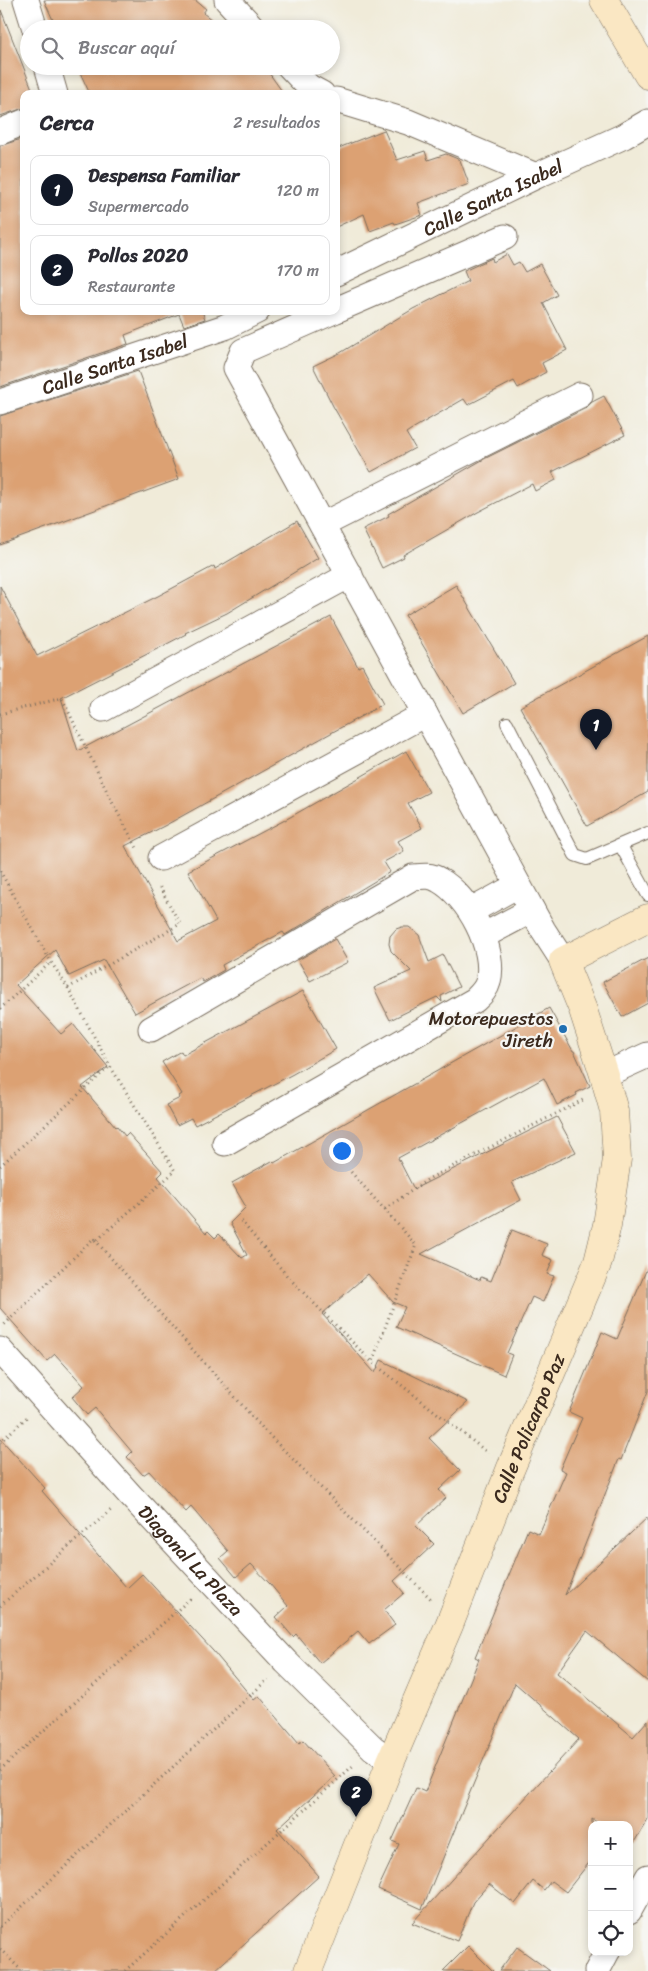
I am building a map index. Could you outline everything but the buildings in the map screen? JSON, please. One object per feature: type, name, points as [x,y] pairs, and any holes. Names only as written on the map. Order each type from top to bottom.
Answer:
[{"type":"street","points":[[26,0],[32,20]]},
{"type":"street","points":[[227,0],[246,20]]},
{"type":"street","points":[[604,0],[648,75]]},
{"type":"street","points":[[50,75],[54,90]]},
{"type":"street","points":[[298,75],[309,87],[315,90]]},
{"type":"street","points":[[340,101],[408,122],[536,176]]},
{"type":"street","name":"Calle Santa Isabel","points":[[340,271],[536,176],[624,136],[648,122]]},
{"type":"street","points":[[0,132],[20,124]]},
{"type":"street","points":[[340,309],[505,237]]},
{"type":"street","name":"Calle Santa Isabel","points":[[0,402],[225,327],[249,315]]},
{"type":"street","points":[[326,315],[243,351],[236,368],[518,885],[563,961],[648,918]]},
{"type":"street","points":[[322,525],[580,395]]},
{"type":"street","points":[[103,709],[350,575]]},
{"type":"street","points":[[153,865],[425,714]]},
{"type":"street","points":[[151,1029],[413,877],[426,875],[439,880],[458,894],[471,911],[483,936],[490,973],[488,983],[475,1000],[225,1143]]},
{"type":"street","points":[[471,911],[518,885]]},
{"type":"street","points":[[483,936],[532,910]]},
{"type":"street","name":"Calle Policarpo Paz","points":[[308,1971],[382,1754],[450,1623],[510,1470],[600,1253],[607,1225],[617,1159],[614,1111],[583,1010],[563,961]]},
{"type":"street","points":[[604,1075],[648,1055]]},
{"type":"street","name":"Diagonal La Plaza","points":[[0,1350],[130,1495],[286,1662],[382,1754]]},
{"type":"street","points":[[633,1904],[648,1877]]},
{"type":"street","points":[[597,1971],[605,1956]]},
{"type":"lane","points":[[507,723],[575,855],[587,859],[648,833]]},
{"type":"lane","points":[[621,846],[648,895]]},
{"type":"path","points":[[0,708],[2,714],[62,698],[113,804],[153,865],[180,924],[68,988]]},
{"type":"path","points":[[0,871],[51,962],[68,988],[110,1066],[176,1171],[96,1241],[94,1238]]},
{"type":"path","points":[[0,1009],[51,962]]},
{"type":"path","points":[[0,1166],[110,1066]]},
{"type":"path","points":[[385,1209],[430,1178],[588,1097],[604,1075]]},
{"type":"path","points":[[351,1172],[416,1245],[372,1362]]},
{"type":"path","points":[[241,1221],[288,1277],[372,1362],[510,1470]]},
{"type":"path","points":[[0,1329],[94,1238]]},
{"type":"path","points":[[94,1238],[266,1432],[423,1590],[450,1623]]},
{"type":"path","points":[[0,1442],[46,1400]]},
{"type":"path","points":[[0,1606],[130,1495]]},
{"type":"path","points":[[0,1770],[210,1581]]},
{"type":"path","points":[[0,1927],[286,1662]]},
{"type":"path","points":[[125,1971],[382,1754]]},
{"type":"path","points":[[0,1949],[22,1971]]},
{"type":"place","name":"Despensa Familiar","points":[[596,750]]},
{"type":"place","name":"Motorepuestos Jireth","points":[[563,1029]]},
{"type":"place","name":"Pollos 2020","points":[[356,1817]]}]
